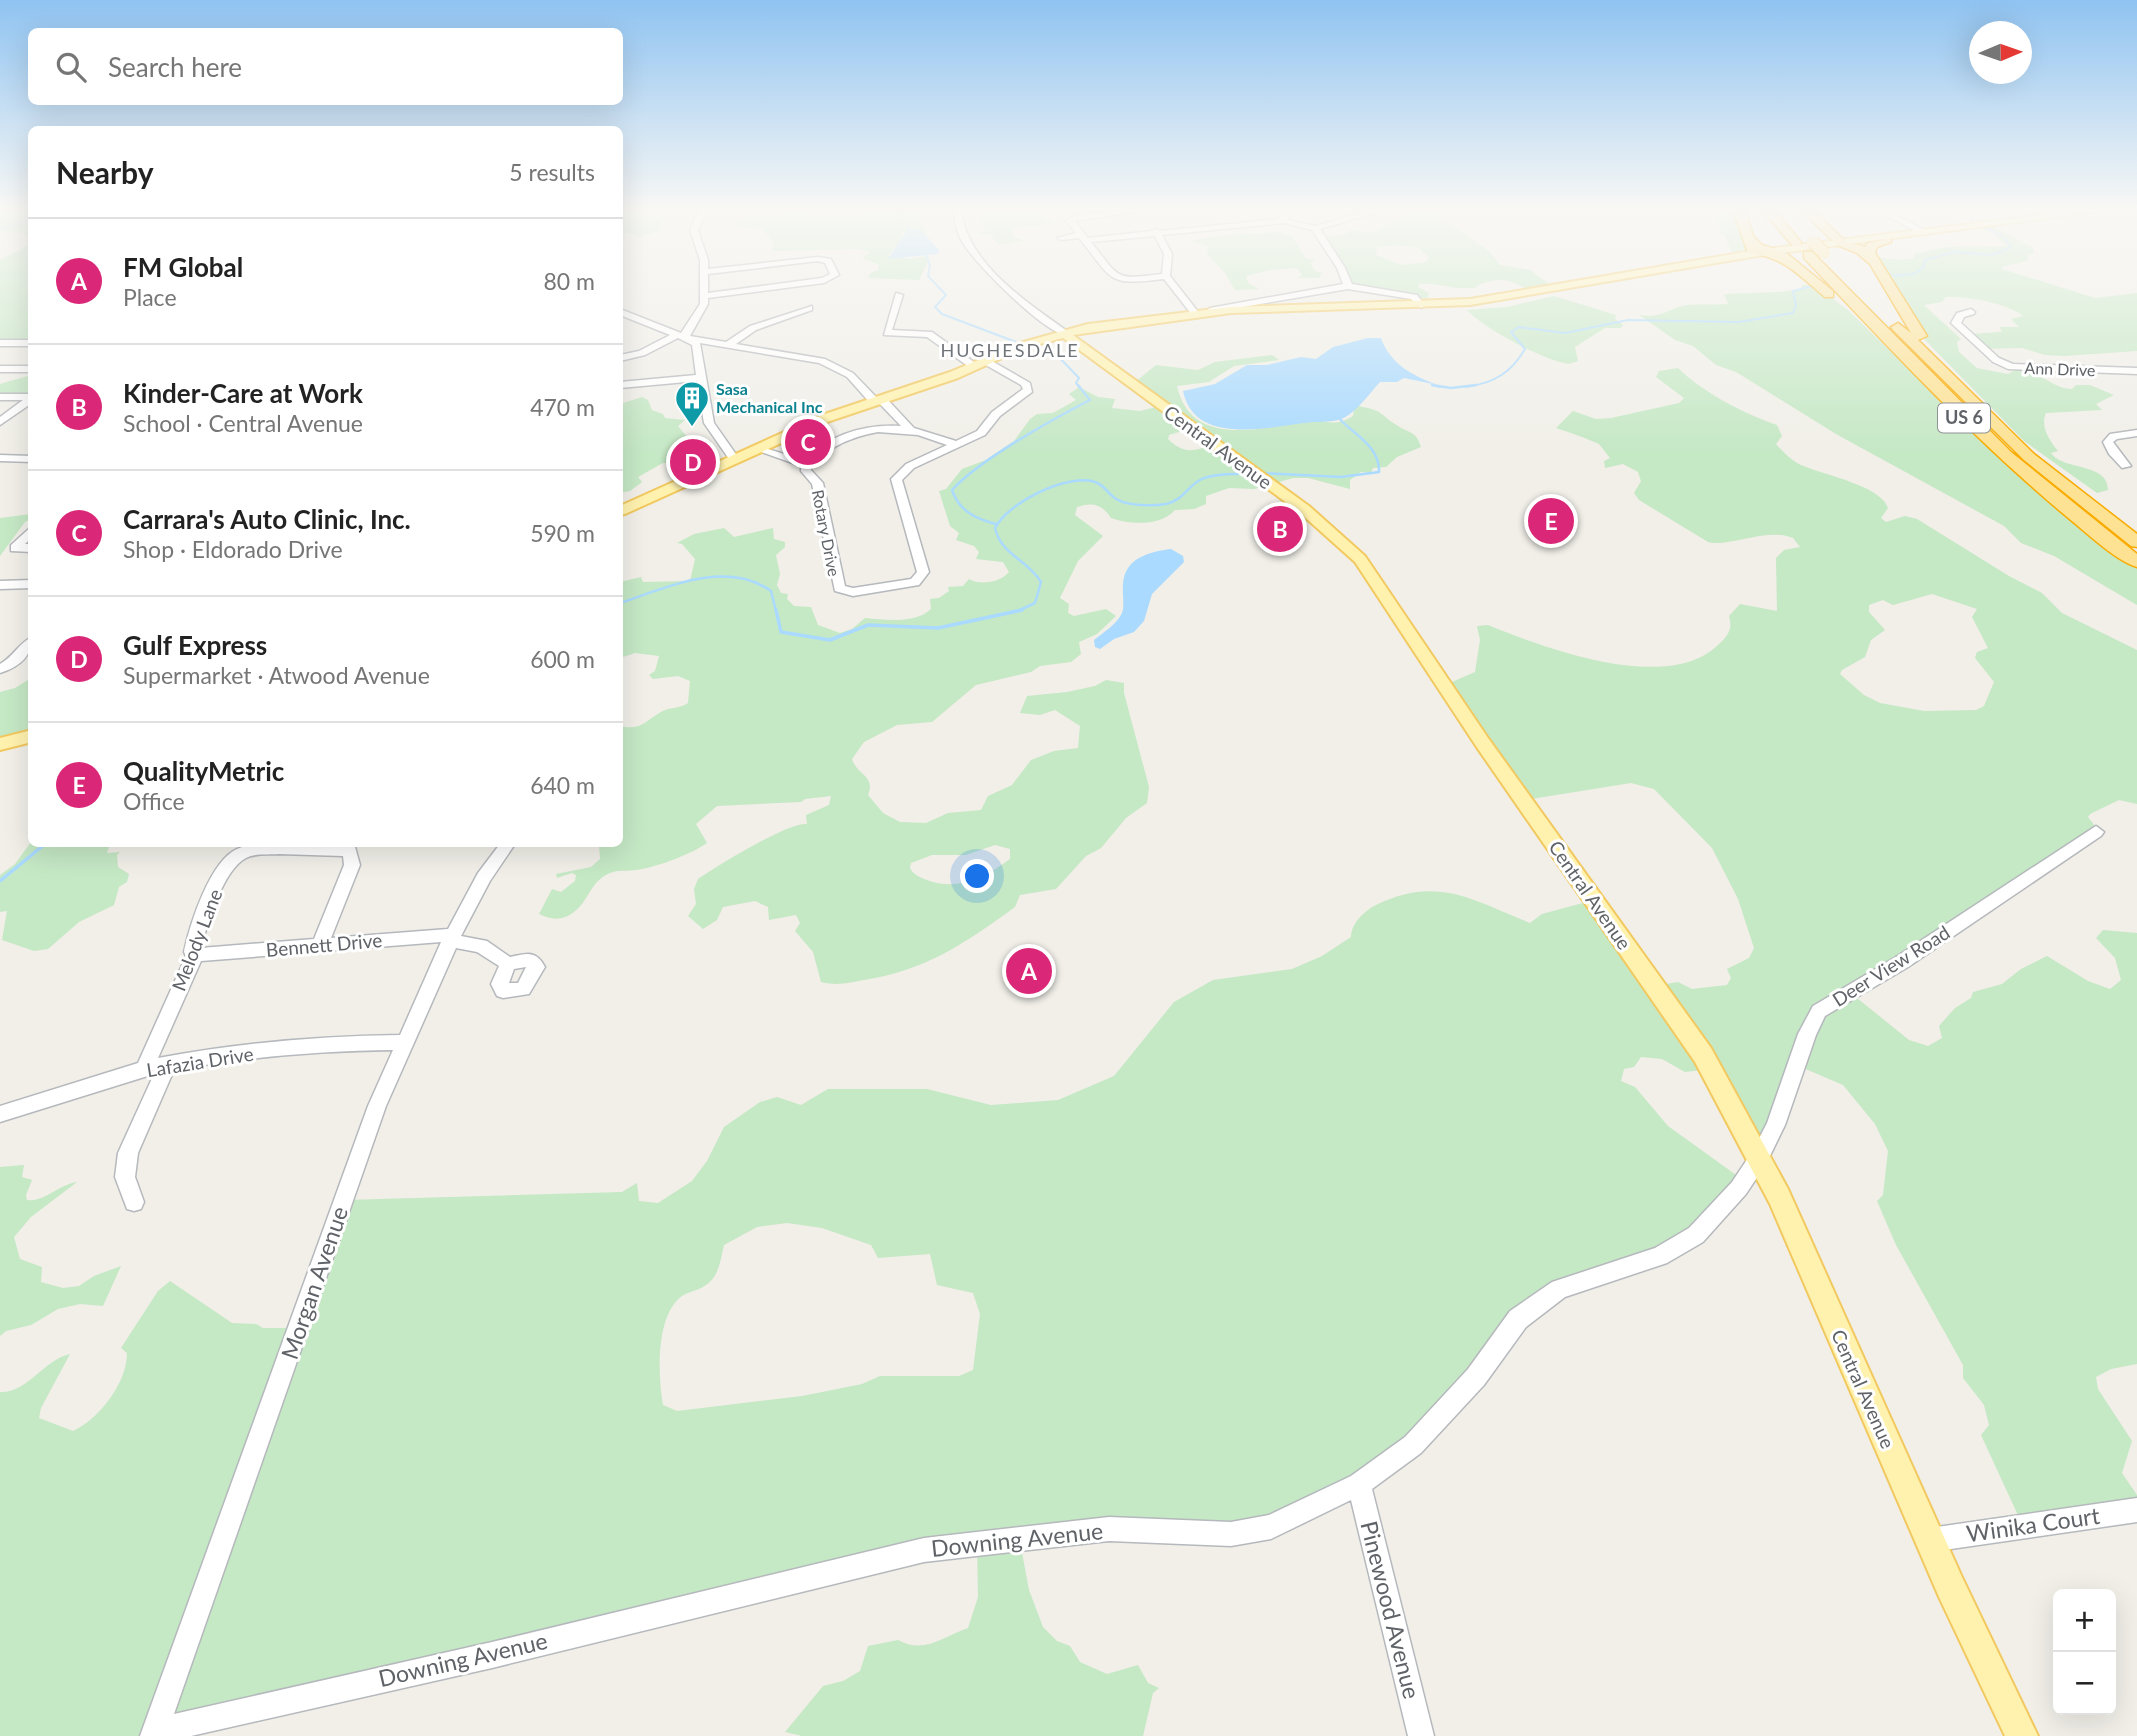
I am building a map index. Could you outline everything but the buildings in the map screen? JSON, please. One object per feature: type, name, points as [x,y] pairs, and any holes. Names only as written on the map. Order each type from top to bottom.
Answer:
[{"type":"highway","points":[[1824,291],[1947,400]]},
{"type":"highway","name":"US 6","points":[[1847,291],[1947,400],[2033,482],[2137,562]]},
{"type":"highway","name":"US 6","points":[[1862,291],[1872,301]]},
{"type":"highway","points":[[1891,291],[1917,333],[1972,401]]},
{"type":"highway","name":"US 6","points":[[1889,317],[2044,470],[2137,542]]},
{"type":"main road","points":[[623,510],[826,418],[981,364],[1020,346],[1064,333],[1198,313],[1421,305],[1501,299],[1544,291]]},
{"type":"main road","name":"Central Avenue","points":[[1064,333],[1304,509],[1339,538],[1371,572],[1462,712],[1703,1055],[1779,1197],[1930,1540],[2022,1736]]},
{"type":"main road","points":[[0,744],[28,737]]},
{"type":"street","points":[[623,357],[642,353],[684,336],[702,309],[704,291]]},
{"type":"street","points":[[704,296],[741,291]]},
{"type":"street","name":"Central Avenue","points":[[1011,291],[1064,333]]},
{"type":"street","points":[[1179,291],[1198,313],[1320,291]]},
{"type":"street","points":[[1378,291],[1414,297],[1421,305]]},
{"type":"street","points":[[900,295],[887,330],[888,334],[929,334],[981,364]]},
{"type":"street","points":[[729,345],[753,328],[809,308]]},
{"type":"street","name":"Ann Drive","points":[[1971,312],[1959,315],[1956,323],[2003,364],[2025,369],[2137,371]]},
{"type":"street","points":[[623,313],[696,344],[699,379],[709,422],[735,460]]},
{"type":"street","points":[[682,336],[795,354],[833,365],[855,379],[909,428]]},
{"type":"street","points":[[0,343],[28,343]]},
{"type":"street","name":"Rotary Drive","points":[[758,449],[806,464],[806,471],[817,483],[820,491],[836,583],[844,590],[858,591],[909,584],[923,576],[896,479],[904,470],[981,433],[996,414],[1029,387],[981,364]]},
{"type":"street","points":[[0,369],[28,369]]},
{"type":"street","name":"Ann Drive","points":[[2118,371],[2137,385]]},
{"type":"street","points":[[623,385],[699,379]]},
{"type":"street","points":[[0,397],[28,398]]},
{"type":"street","points":[[0,422],[28,401]]},
{"type":"street","points":[[806,464],[826,448],[858,434],[885,428],[927,431],[957,445]]},
{"type":"street","points":[[2126,466],[2108,442],[2114,436],[2137,433]]},
{"type":"street","points":[[0,458],[28,459]]},
{"type":"street","points":[[28,533],[15,548],[28,548]]},
{"type":"street","points":[[0,585],[28,584]]},
{"type":"street","points":[[0,669],[17,660],[28,646]]},
{"type":"street","name":"Deer View Road","points":[[1759,1158],[1776,1125],[1807,1034],[1819,1010],[1902,962],[2096,832]]},
{"type":"street","name":"Morgan Avenue","points":[[154,1734],[221,1552],[348,1185],[452,938],[479,886],[506,847]]},
{"type":"street","name":"Melody Lane","points":[[144,1069],[195,955],[192,953],[194,941],[202,916],[230,864],[239,855],[260,851],[344,851],[353,855],[320,945]]},
{"type":"street","name":"Bennett Drive","points":[[195,955],[452,938],[481,946],[508,964]]},
{"type":"street","name":"Lafazia Drive","points":[[0,1114],[168,1064],[241,1053],[406,1042]]},
{"type":"street","points":[[135,1202],[125,1177],[128,1153],[168,1064]]},
{"type":"street","name":"Downing Avenue","points":[[154,1734],[492,1655],[924,1549],[1109,1529],[1231,1534],[1271,1527],[1359,1485],[1413,1445],[1446,1412],[1518,1319],[1531,1308],[1559,1289],[1678,1248],[1712,1219],[1739,1188],[1759,1158]]},
{"type":"street","name":"Pinewood Avenue","points":[[1359,1485],[1421,1736]]},
{"type":"street","name":"Winika Court","points":[[1930,1540],[2137,1510]]},
{"type":"green space","points":[[0,291],[28,291],[28,344],[0,343]]},
{"type":"green space","points":[[1380,291],[1425,291],[1429,293],[1427,299]]},
{"type":"green space","points":[[1823,291],[1849,311],[1991,448],[2137,563],[2137,605],[2054,556],[2021,543],[2004,526],[1836,434],[1736,372],[1716,365],[1693,346],[1675,340],[1638,314],[1658,315],[1687,305],[1728,304],[1724,294]]},
{"type":"green space","points":[[1893,291],[2073,291],[2095,298],[2137,293],[2137,351],[2064,356],[2045,355],[2022,348],[1984,349],[1968,334],[2000,332],[2002,331],[1999,327],[2019,327],[2011,319],[2023,316],[2007,307],[1954,297],[1924,305],[1961,339],[1957,342],[1959,352],[1977,368],[2008,374],[2024,370],[2063,388],[2090,385],[2114,395],[2096,404],[2102,410],[2046,413],[2044,418],[2049,438],[2058,451],[2051,453],[2057,459],[2101,475],[2108,490],[2097,493],[2024,441],[1925,340]]},
{"type":"green space","points":[[1554,296],[1616,315],[1615,319],[1623,325],[1621,328],[1605,328],[1575,347],[1578,361],[1569,364],[1545,357],[1515,343],[1486,326],[1467,310],[1507,307]]},
{"type":"green space","points":[[1272,355],[1279,360],[1234,366],[1209,382],[1177,386],[1185,406],[1197,419],[1212,427],[1249,430],[1314,420],[1334,423],[1353,416],[1354,408],[1358,406],[1378,411],[1413,433],[1421,447],[1397,457],[1386,467],[1373,468],[1371,473],[1361,472],[1350,480],[1350,489],[1308,478],[1293,478],[1254,489],[1229,488],[1206,496],[1206,504],[1194,509],[1175,510],[1162,519],[1145,523],[1111,518],[1105,510],[1094,505],[1077,507],[1075,515],[1103,536],[1078,561],[1060,598],[1069,604],[1068,613],[1074,616],[1106,609],[1116,616],[1097,634],[1079,642],[1081,654],[1071,662],[1040,666],[1031,672],[976,685],[932,722],[897,725],[864,742],[852,759],[868,779],[868,795],[883,813],[900,822],[926,823],[948,813],[981,810],[988,796],[1012,785],[1031,760],[1054,751],[1078,748],[1080,726],[1055,710],[1040,715],[1020,713],[1027,696],[1067,692],[1095,686],[1106,680],[1124,683],[1124,693],[1149,787],[1147,803],[1126,818],[1101,848],[1086,856],[1056,889],[1020,895],[1015,907],[944,954],[886,976],[842,984],[821,982],[813,952],[795,931],[800,923],[796,915],[769,920],[768,907],[755,901],[723,907],[717,920],[703,929],[688,916],[696,904],[694,889],[698,879],[769,837],[807,824],[806,815],[829,805],[831,796],[805,799],[801,802],[717,806],[696,824],[707,843],[658,865],[610,873],[598,881],[574,912],[565,917],[553,918],[539,914],[552,889],[561,892],[575,881],[576,875],[572,873],[557,878],[556,874],[591,867],[600,859],[599,847],[623,847],[623,726],[638,726],[664,710],[688,703],[690,681],[678,676],[653,679],[649,675],[655,671],[659,656],[635,653],[623,657],[623,581],[641,577],[643,582],[690,581],[695,559],[682,544],[677,543],[694,534],[724,528],[734,537],[773,528],[774,539],[785,542],[785,547],[776,555],[780,574],[777,585],[781,593],[788,594],[787,599],[794,606],[811,607],[818,625],[840,633],[852,629],[865,618],[900,620],[917,617],[931,609],[930,599],[939,598],[949,591],[948,587],[963,586],[969,579],[990,582],[1009,572],[1003,562],[976,559],[979,552],[974,546],[956,540],[959,533],[950,526],[939,491],[946,489],[962,469],[986,460],[1014,441],[1037,414],[1053,413],[1076,400],[1069,394],[1079,387],[1098,397],[1115,399],[1112,408],[1140,411],[1160,406],[1135,382],[1156,365],[1198,370],[1215,362]],"holes":[[[1192,428],[1213,444],[1189,450],[1168,439],[1169,435]],[[995,845],[1010,849],[1010,859],[991,872],[960,883],[927,880],[919,877],[910,868],[911,863],[932,855],[966,855]]]},
{"type":"green space","points":[[1678,368],[1725,402],[1777,425],[1782,436],[1776,444],[1787,456],[1801,465],[1875,493],[1888,508],[1881,518],[1886,522],[1905,516],[1917,519],[2009,576],[2042,593],[2062,613],[2137,650],[2137,804],[2119,800],[2090,814],[2088,817],[2098,830],[1852,994],[1909,1040],[1928,1046],[1942,1038],[1939,1026],[1955,1008],[1971,998],[1973,992],[2002,984],[2021,969],[2047,956],[2088,981],[2110,989],[2121,980],[2115,958],[2096,938],[2103,930],[2137,933],[2137,1364],[2111,1369],[2096,1377],[2098,1389],[2132,1441],[2122,1473],[2137,1495],[2137,1511],[2022,1524],[1981,1435],[1989,1425],[1984,1405],[1963,1378],[1963,1365],[1896,1245],[1877,1201],[1883,1195],[1888,1151],[1875,1124],[1843,1085],[1801,1067],[1765,1150],[1711,1069],[1685,1072],[1662,1059],[1641,1057],[1634,1067],[1624,1069],[1621,1081],[1635,1087],[1668,1126],[1743,1180],[1690,1241],[1557,1291],[1431,1428],[1279,1525],[1020,1542],[1029,1590],[1043,1627],[1057,1641],[1070,1646],[1080,1662],[1107,1674],[1138,1665],[1148,1683],[1159,1688],[1153,1693],[1143,1736],[802,1736],[785,1732],[823,1686],[843,1681],[860,1671],[868,1646],[898,1640],[917,1646],[925,1645],[968,1628],[978,1597],[977,1544],[155,1736],[0,1736],[0,1392],[19,1387],[60,1357],[70,1354],[41,1408],[39,1418],[73,1431],[83,1425],[102,1409],[117,1388],[126,1364],[127,1353],[121,1348],[158,1291],[170,1281],[232,1323],[256,1324],[263,1328],[298,1328],[346,1200],[622,1192],[637,1183],[639,1201],[658,1203],[692,1181],[707,1161],[724,1127],[760,1102],[777,1097],[801,1105],[828,1089],[927,1089],[991,1105],[1058,1100],[1114,1076],[1174,1002],[1213,980],[1292,969],[1322,956],[1351,937],[1356,923],[1371,908],[1398,896],[1418,892],[1455,894],[1530,923],[1542,914],[1594,900],[1655,986],[1678,982],[1692,989],[1727,985],[1731,978],[1727,969],[1749,958],[1754,948],[1738,899],[1712,848],[1654,789],[1631,783],[1525,800],[1445,685],[1475,672],[1480,640],[1477,626],[1488,625],[1541,645],[1606,662],[1670,666],[1697,659],[1719,644],[1729,632],[1729,616],[1740,604],[1777,611],[1776,558],[1784,550],[1800,547],[1793,538],[1772,535],[1708,542],[1639,500],[1634,493],[1641,481],[1638,472],[1623,464],[1605,468],[1604,461],[1610,458],[1599,444],[1556,428],[1573,411],[1596,419],[1611,418],[1679,403],[1684,398],[1656,377],[1659,371]],"holes":[[[1932,594],[1977,609],[1972,617],[1988,648],[1977,652],[1975,658],[1994,682],[1984,706],[1976,710],[1924,711],[1880,703],[1864,695],[1840,674],[1842,670],[1865,657],[1871,640],[1885,630],[1869,612],[1869,605],[1883,600],[1893,605]],[[787,1223],[822,1228],[871,1245],[878,1258],[930,1254],[937,1285],[973,1293],[980,1314],[973,1370],[959,1376],[880,1376],[862,1384],[802,1396],[677,1411],[663,1405],[660,1347],[667,1317],[673,1305],[682,1296],[703,1287],[712,1279],[718,1269],[724,1245],[757,1227]]]},
{"type":"green space","points":[[28,376],[28,397],[0,397],[0,384]]},
{"type":"green space","points":[[642,397],[648,400],[652,410],[663,414],[665,418],[685,420],[678,426],[687,437],[701,440],[700,455],[676,463],[663,463],[638,477],[642,482],[630,491],[623,492],[623,403]]},
{"type":"green space","points":[[28,514],[28,520],[0,556],[0,518]]},
{"type":"green space","points":[[28,680],[28,737],[0,744],[0,692],[15,688]]},
{"type":"green space","points":[[28,846],[109,847],[107,853],[120,852],[117,855],[118,867],[129,874],[127,882],[119,887],[114,905],[79,922],[48,949],[34,951],[2,940],[7,911],[0,912],[0,875],[15,864]]},
{"type":"green space","points":[[24,1165],[22,1177],[32,1180],[26,1195],[27,1200],[39,1199],[77,1182],[31,1217],[14,1237],[20,1259],[42,1267],[41,1282],[63,1288],[79,1286],[94,1276],[121,1266],[103,1306],[80,1304],[58,1309],[31,1325],[6,1331],[0,1336],[0,1167]]},
{"type":"water","points":[[1368,338],[1381,338],[1390,355],[1403,368],[1438,385],[1404,378],[1397,382],[1380,382],[1357,408],[1341,419],[1251,429],[1216,426],[1201,419],[1190,408],[1183,391],[1215,384],[1247,365],[1267,365],[1301,357],[1316,359],[1333,347]]},
{"type":"water","points":[[1171,549],[1183,556],[1184,562],[1152,594],[1144,621],[1134,632],[1114,639],[1100,649],[1095,647],[1094,640],[1114,624],[1122,613],[1124,576],[1128,568],[1139,558]]},
{"type":"waterway","points":[[942,291],[946,295],[935,307],[942,314],[1016,342]]},
{"type":"waterway","points":[[1475,385],[1501,376],[1514,364],[1525,349],[1511,332],[1519,327],[1565,333],[1628,320],[1739,322],[1793,313],[1796,305],[1793,291]]},
{"type":"waterway","points":[[1033,347],[1054,352],[1079,378],[1076,383],[1079,387]]},
{"type":"waterway","points":[[996,524],[969,513],[952,490],[998,453],[1090,400],[1078,385]]},
{"type":"waterway","points":[[1440,387],[1432,385],[1451,388],[1475,385]]},
{"type":"waterway","points":[[1466,387],[1475,385]]},
{"type":"waterway","points":[[1262,473],[1341,477],[1379,472],[1375,454],[1370,447],[1337,416]]},
{"type":"waterway","points":[[1019,611],[1035,603],[1041,582],[1036,574],[1003,545],[995,528],[1002,518],[1024,500],[1052,487],[1092,481],[1123,502],[1142,505],[1166,504],[1176,500],[1205,478],[1248,473]]},
{"type":"waterway","points":[[623,602],[696,579],[735,577],[771,591],[776,611]]},
{"type":"waterway","points":[[776,610],[781,632],[830,640],[868,625],[938,628],[1019,611]]},
{"type":"waterway","points":[[0,881],[41,847]]},
{"type":"place","name":"Sasa Mechanical Inc","points":[[692,428]]},
{"type":"place","name":"Carrara's Auto Clinic, Inc.","points":[[808,442]]},
{"type":"place","name":"Gulf Express","points":[[693,462]]},
{"type":"place","name":"QualityMetric","points":[[1551,521]]},
{"type":"place","name":"Kinder-Care at Work","points":[[1280,529]]},
{"type":"place","name":"FM Global","points":[[1029,971]]},
{"type":"district","name":"HUGHESDALE","points":[[1010,351]]}]
